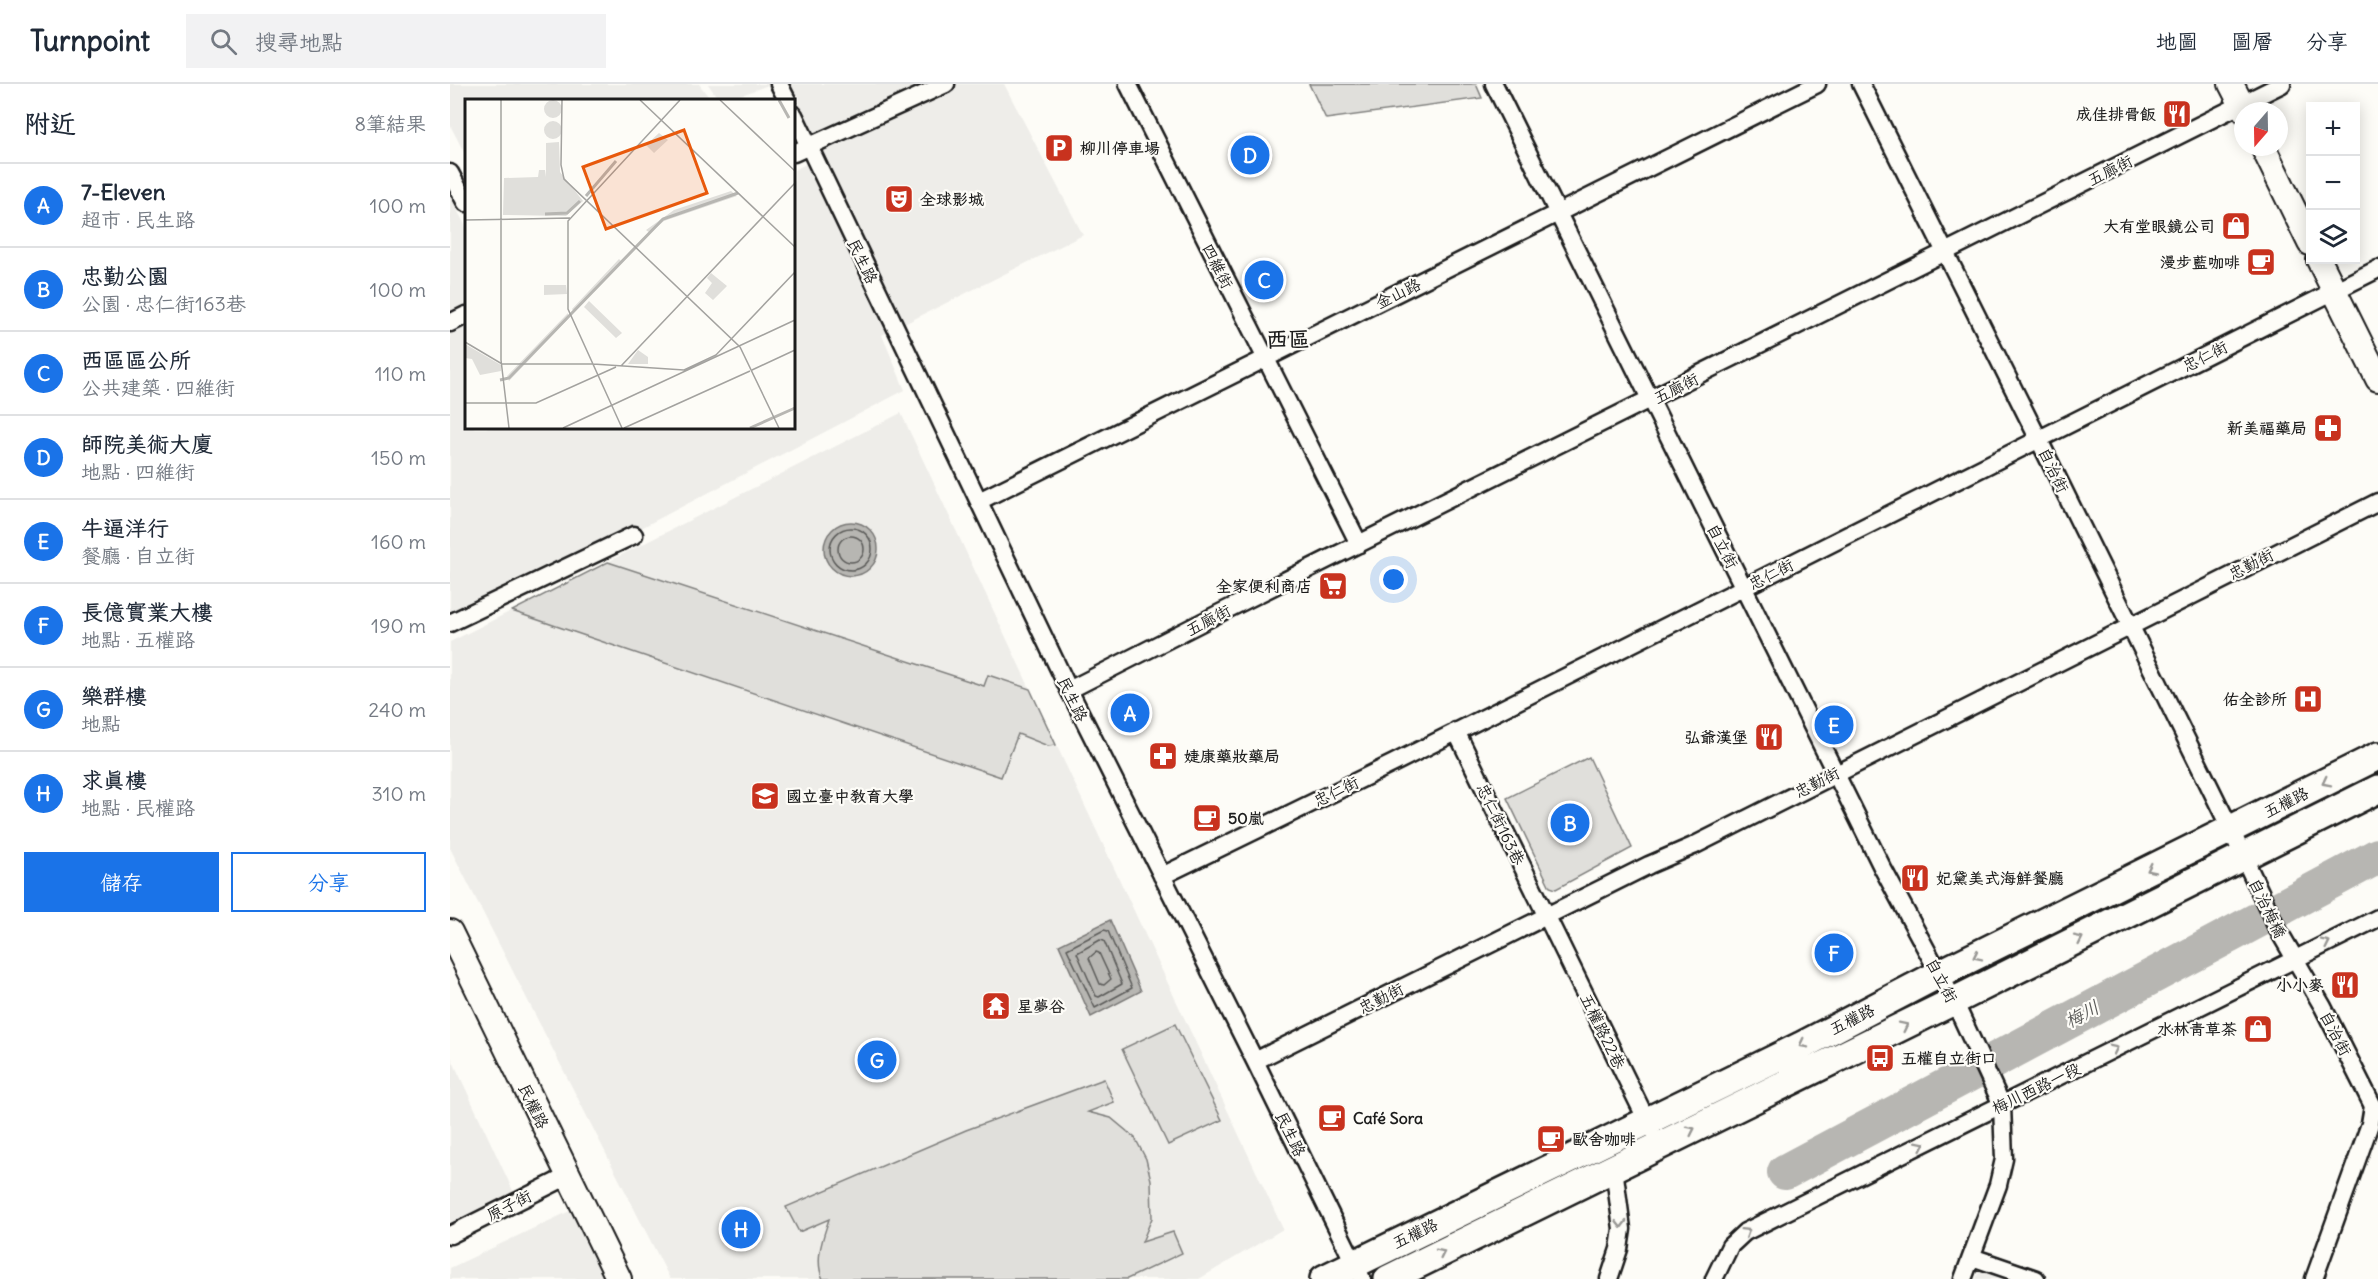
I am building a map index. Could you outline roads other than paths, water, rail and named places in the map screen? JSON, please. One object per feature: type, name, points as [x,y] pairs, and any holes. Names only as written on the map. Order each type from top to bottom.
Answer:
[{"type":"main road","points":[[2267,156],[2306,235]]},
{"type":"main road","points":[[2321,264],[2378,379]]},
{"type":"main road","name":"五權路","points":[[1324,1279],[1358,1271],[1646,1120],[1801,1046],[1940,974],[2378,756]]},
{"type":"main road","name":"五權路","points":[[1389,1279],[2378,789]]},
{"type":"main road","name":"民權路","points":[[450,932],[619,1279]]},
{"type":"street","points":[[779,84],[786,99]]},
{"type":"street","points":[[801,150],[946,84]]},
{"type":"street","name":"四維街","points":[[1128,84],[1359,544]]},
{"type":"street","name":"自立街","points":[[1494,84],[1883,869],[1954,1001],[2002,1105]]},
{"type":"street","name":"金山路","points":[[979,501],[1818,84]]},
{"type":"street","name":"自治街","points":[[1861,84],[2039,440],[2243,857]]},
{"type":"street","name":"五廊街","points":[[1069,690],[1945,253],[2239,100],[2282,84]]},
{"type":"street","name":"民生路","points":[[795,120],[801,150],[979,501],[1069,690],[1358,1271]]},
{"type":"street","points":[[450,173],[465,201]]},
{"type":"street","name":"忠仁街","points":[[1162,876],[2378,269]]},
{"type":"street","points":[[450,323],[465,316]]},
{"type":"street","name":"忠勤街","points":[[1255,1061],[1693,846],[2129,625],[2378,502]]},
{"type":"street","points":[[450,623],[634,535]]},
{"type":"street","name":"忠仁街163巷","points":[[1456,731],[1547,916]]},
{"type":"street","name":"自治梅橋","points":[[2243,857],[2294,959]]},
{"type":"street","name":"五權路22巷","points":[[1547,916],[1659,1146]]},
{"type":"street","name":"梅川西路一段","points":[[1714,1279],[1730,1246],[1745,1232],[2378,918]]},
{"type":"street","name":"自治街","points":[[2294,959],[2323,1007],[2373,1106],[2370,1124],[2314,1279]]},
{"type":"street","points":[[1964,1279],[1998,1185],[2004,1159],[2002,1105]]},
{"type":"street","points":[[1609,1279],[1619,1250],[1622,1229],[1614,1168]]},
{"type":"street","name":"原子街","points":[[450,1235],[568,1176]]},
{"type":"street","points":[[1972,1257],[2036,1279]]},
{"type":"water","points":[[851,522],[861,524],[870,530],[876,539],[878,549],[876,559],[870,568],[861,574],[851,576],[841,574],[832,568],[826,559],[824,549],[826,539],[832,530],[841,524]]},
{"type":"water","points":[[1110,920],[1141,991],[1091,1017],[1059,945]]},
{"type":"waterway","name":"梅川","points":[[1785,1172],[2378,856]]},
{"type":"place","name":"成佳排骨飯","points":[[2177,114]]},
{"type":"place","name":"柳川停車場","points":[[1059,148]]},
{"type":"place","name":"師院美術大廈","points":[[1250,155]]},
{"type":"place","name":"全球影城","points":[[899,199]]},
{"type":"place","name":"大有堂眼鏡公司","points":[[2236,226]]},
{"type":"place","name":"漫步藍咖啡","points":[[2261,262]]},
{"type":"place","name":"西區區公所","points":[[1264,280]]},
{"type":"place","name":"新美福藥局","points":[[2328,428]]},
{"type":"place","name":"全家便利商店","points":[[1333,586]]},
{"type":"place","name":"佑全診所","points":[[2308,699]]},
{"type":"place","name":"7-Eleven","points":[[1130,713]]},
{"type":"place","name":"牛逼洋行","points":[[1834,725]]},
{"type":"place","name":"弘爺漢堡","points":[[1769,737]]},
{"type":"place","name":"婕康藥妝藥局","points":[[1163,756]]},
{"type":"place","name":"國立臺中教育大學","points":[[765,796]]},
{"type":"place","name":"50嵐","points":[[1207,818]]},
{"type":"place","name":"忠勤公園","points":[[1570,823]]},
{"type":"place","name":"妃黛美式海鮮餐廳","points":[[1915,878]]},
{"type":"place","name":"長億實業大樓","points":[[1834,953]]},
{"type":"place","name":"小小麥","points":[[2345,985]]},
{"type":"place","name":"星夢谷","points":[[996,1006]]},
{"type":"place","name":"水林青草茶","points":[[2258,1029]]},
{"type":"place","name":"五權自立街口","points":[[1880,1058]]},
{"type":"place","name":"樂群樓","points":[[877,1060]]},
{"type":"place","name":"Café Sora","points":[[1332,1118]]},
{"type":"place","name":"歐舍咖啡","points":[[1551,1139]]},
{"type":"place","name":"求真樓","points":[[741,1229]]},
{"type":"district","name":"西區","points":[[1288,339]]}]
